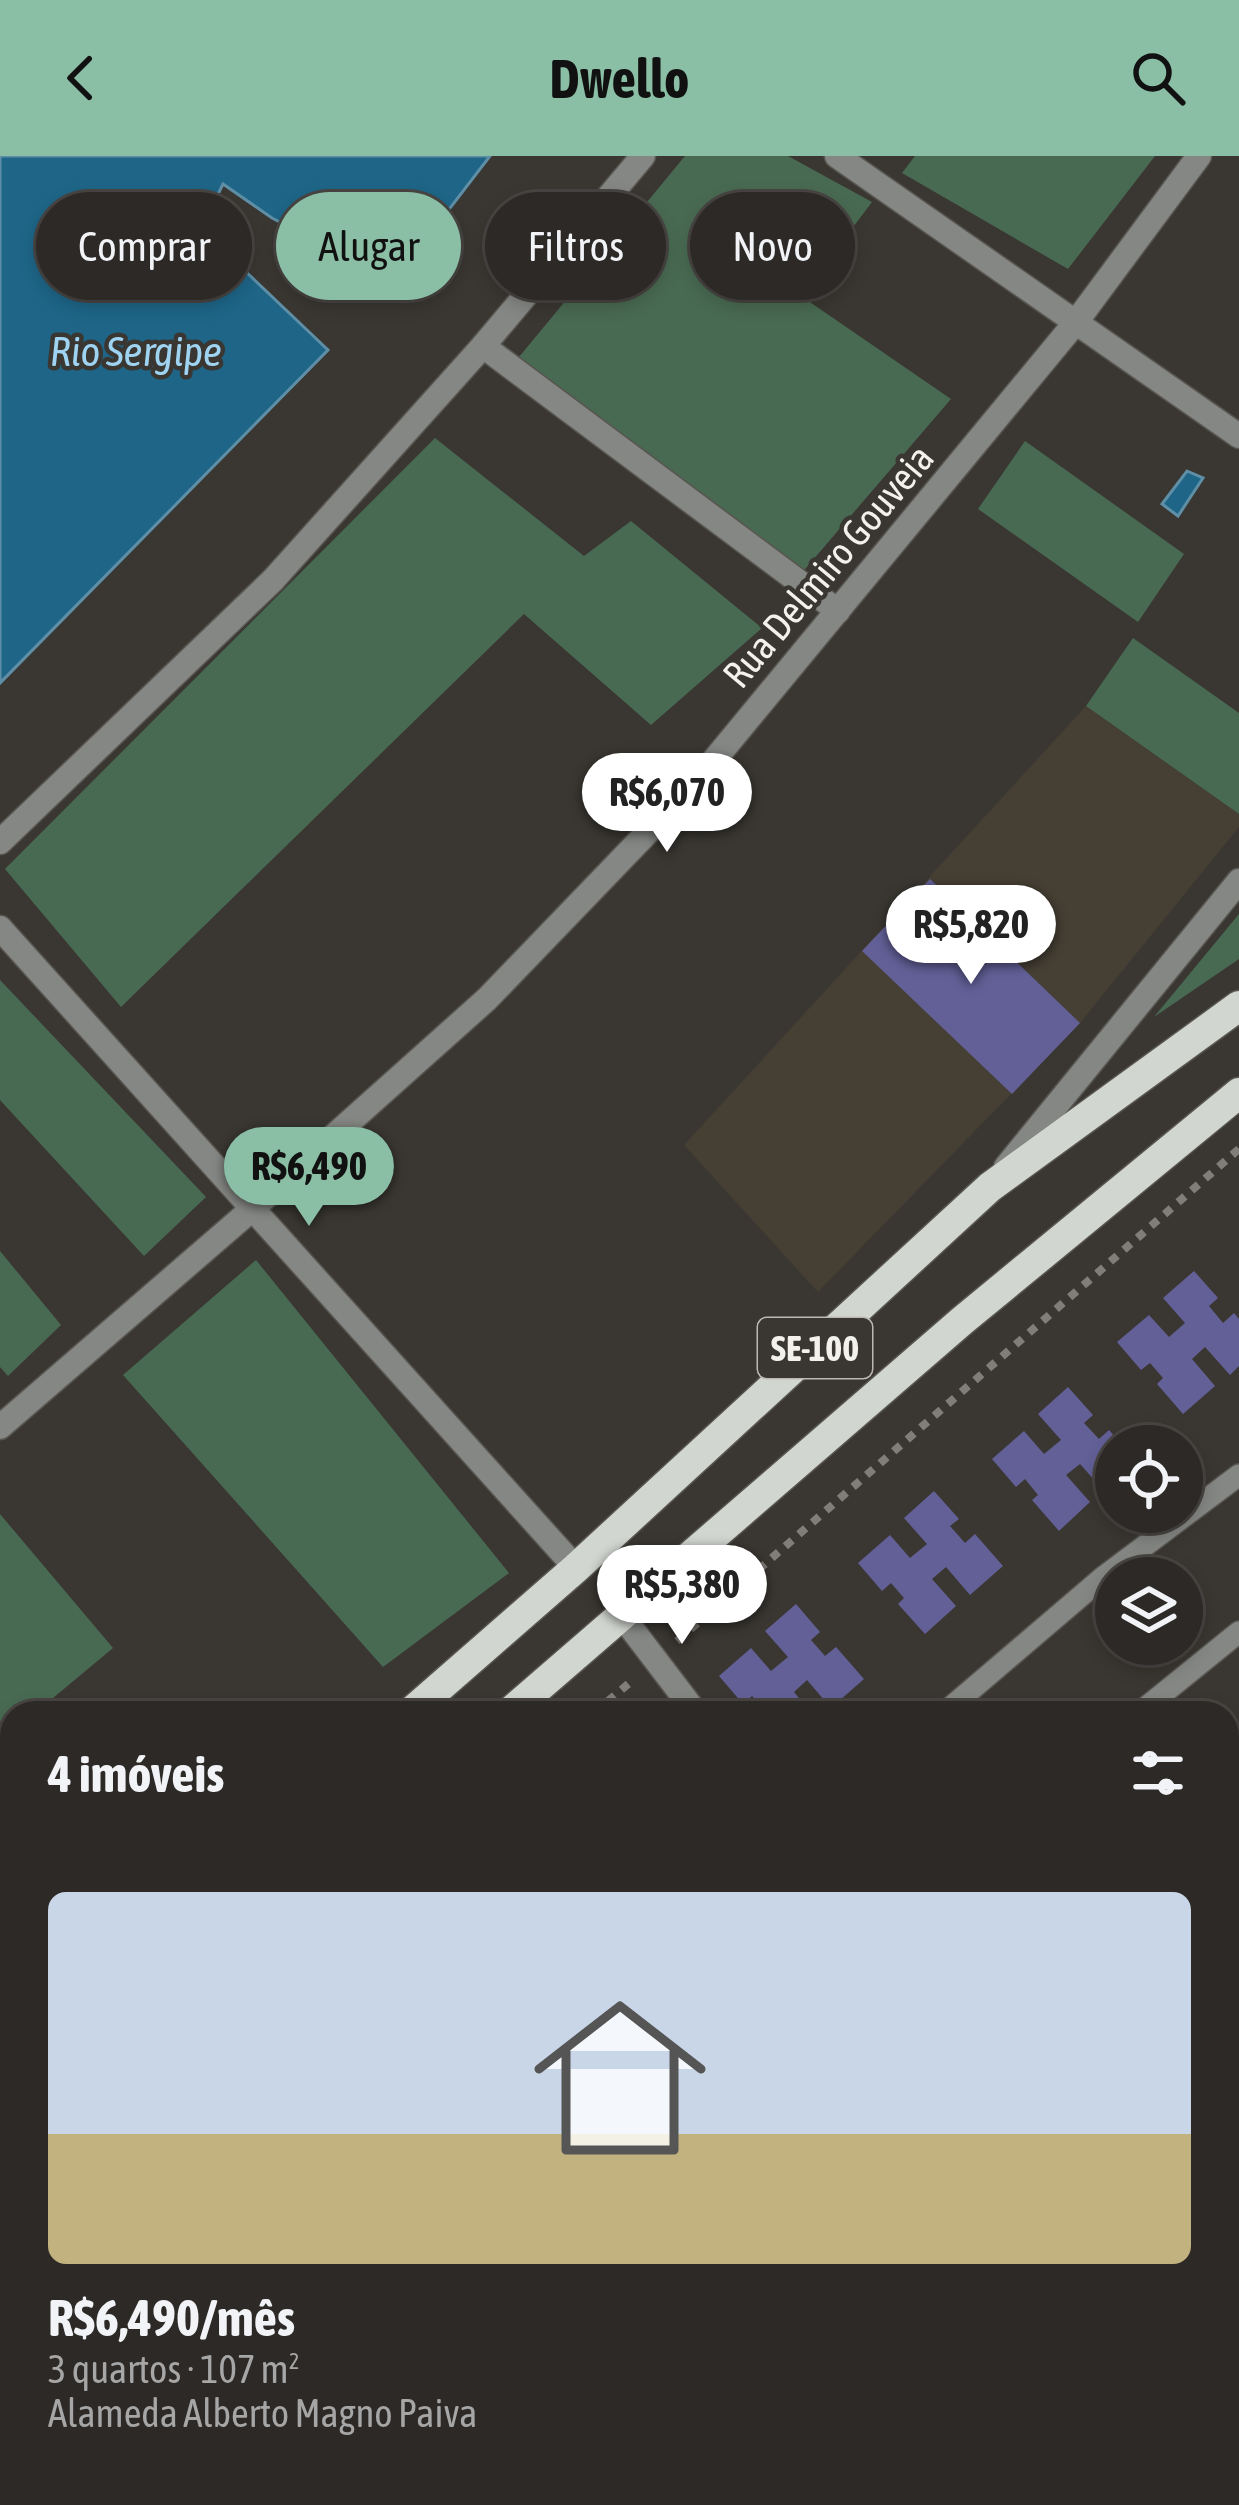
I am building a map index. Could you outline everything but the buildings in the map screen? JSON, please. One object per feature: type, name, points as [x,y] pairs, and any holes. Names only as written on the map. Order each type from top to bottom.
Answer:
[{"type":"main road","name":"SE-100","points":[[424,1701],[576,1568],[989,1187],[1239,1006]]},
{"type":"main road","name":"SE-100","points":[[523,1701],[963,1321],[1239,1093]]},
{"type":"street","points":[[0,842],[273,580],[483,346],[643,156]]},
{"type":"street","points":[[837,156],[1239,436]]},
{"type":"street","name":"Rua Delmiro Gouveia","points":[[0,1427],[487,999],[696,782],[1076,322],[1199,156]]},
{"type":"street","points":[[483,346],[838,610]]},
{"type":"street","points":[[989,1187],[1239,881]]},
{"type":"street","points":[[0,928],[576,1568]]},
{"type":"street","points":[[622,1616],[686,1701]]},
{"type":"lane","points":[[958,1701],[1102,1578],[1239,1474]]},
{"type":"lane","points":[[1153,1701],[1239,1632]]},
{"type":"path","points":[[609,1701],[1239,1149]]},
{"type":"shaded area","points":[[1086,706],[1239,814],[1239,827],[1080,1023],[818,1292],[684,1145]]},
{"type":"green space","points":[[685,156],[788,156],[854,192],[690,192],[690,300],[807,300],[951,399],[800,575],[519,357],[566,300],[666,300],[666,192],[655,192]]},
{"type":"green space","points":[[915,156],[1155,156],[1068,269],[902,173]]},
{"type":"green space","points":[[855,193],[872,202],[855,225]]},
{"type":"green space","points":[[435,438],[584,556],[631,521],[762,628],[651,725],[524,614],[121,1007],[5,869]]},
{"type":"green space","points":[[1025,441],[1184,554],[1138,622],[978,509]]},
{"type":"green space","points":[[1133,638],[1239,713],[1239,814],[1086,706]]},
{"type":"green space","points":[[1239,914],[1239,959],[1154,1017]]},
{"type":"green space","points":[[0,980],[206,1197],[144,1256],[0,1100]]},
{"type":"green space","points":[[0,1251],[61,1325],[8,1376],[0,1367]]},
{"type":"green space","points":[[256,1260],[509,1573],[383,1667],[123,1375]]},
{"type":"green space","points":[[0,1514],[113,1648],[49,1701],[0,1701]]},
{"type":"water","name":"Rio Sergipe","points":[[0,156],[490,156],[461,194],[276,192],[276,220],[252,204],[252,192],[235,192],[223,184],[219,192],[36,192],[36,300],[252,300],[252,278],[328,350],[0,683]]},
{"type":"water","points":[[1187,471],[1203,478],[1178,516],[1162,504]]}]
